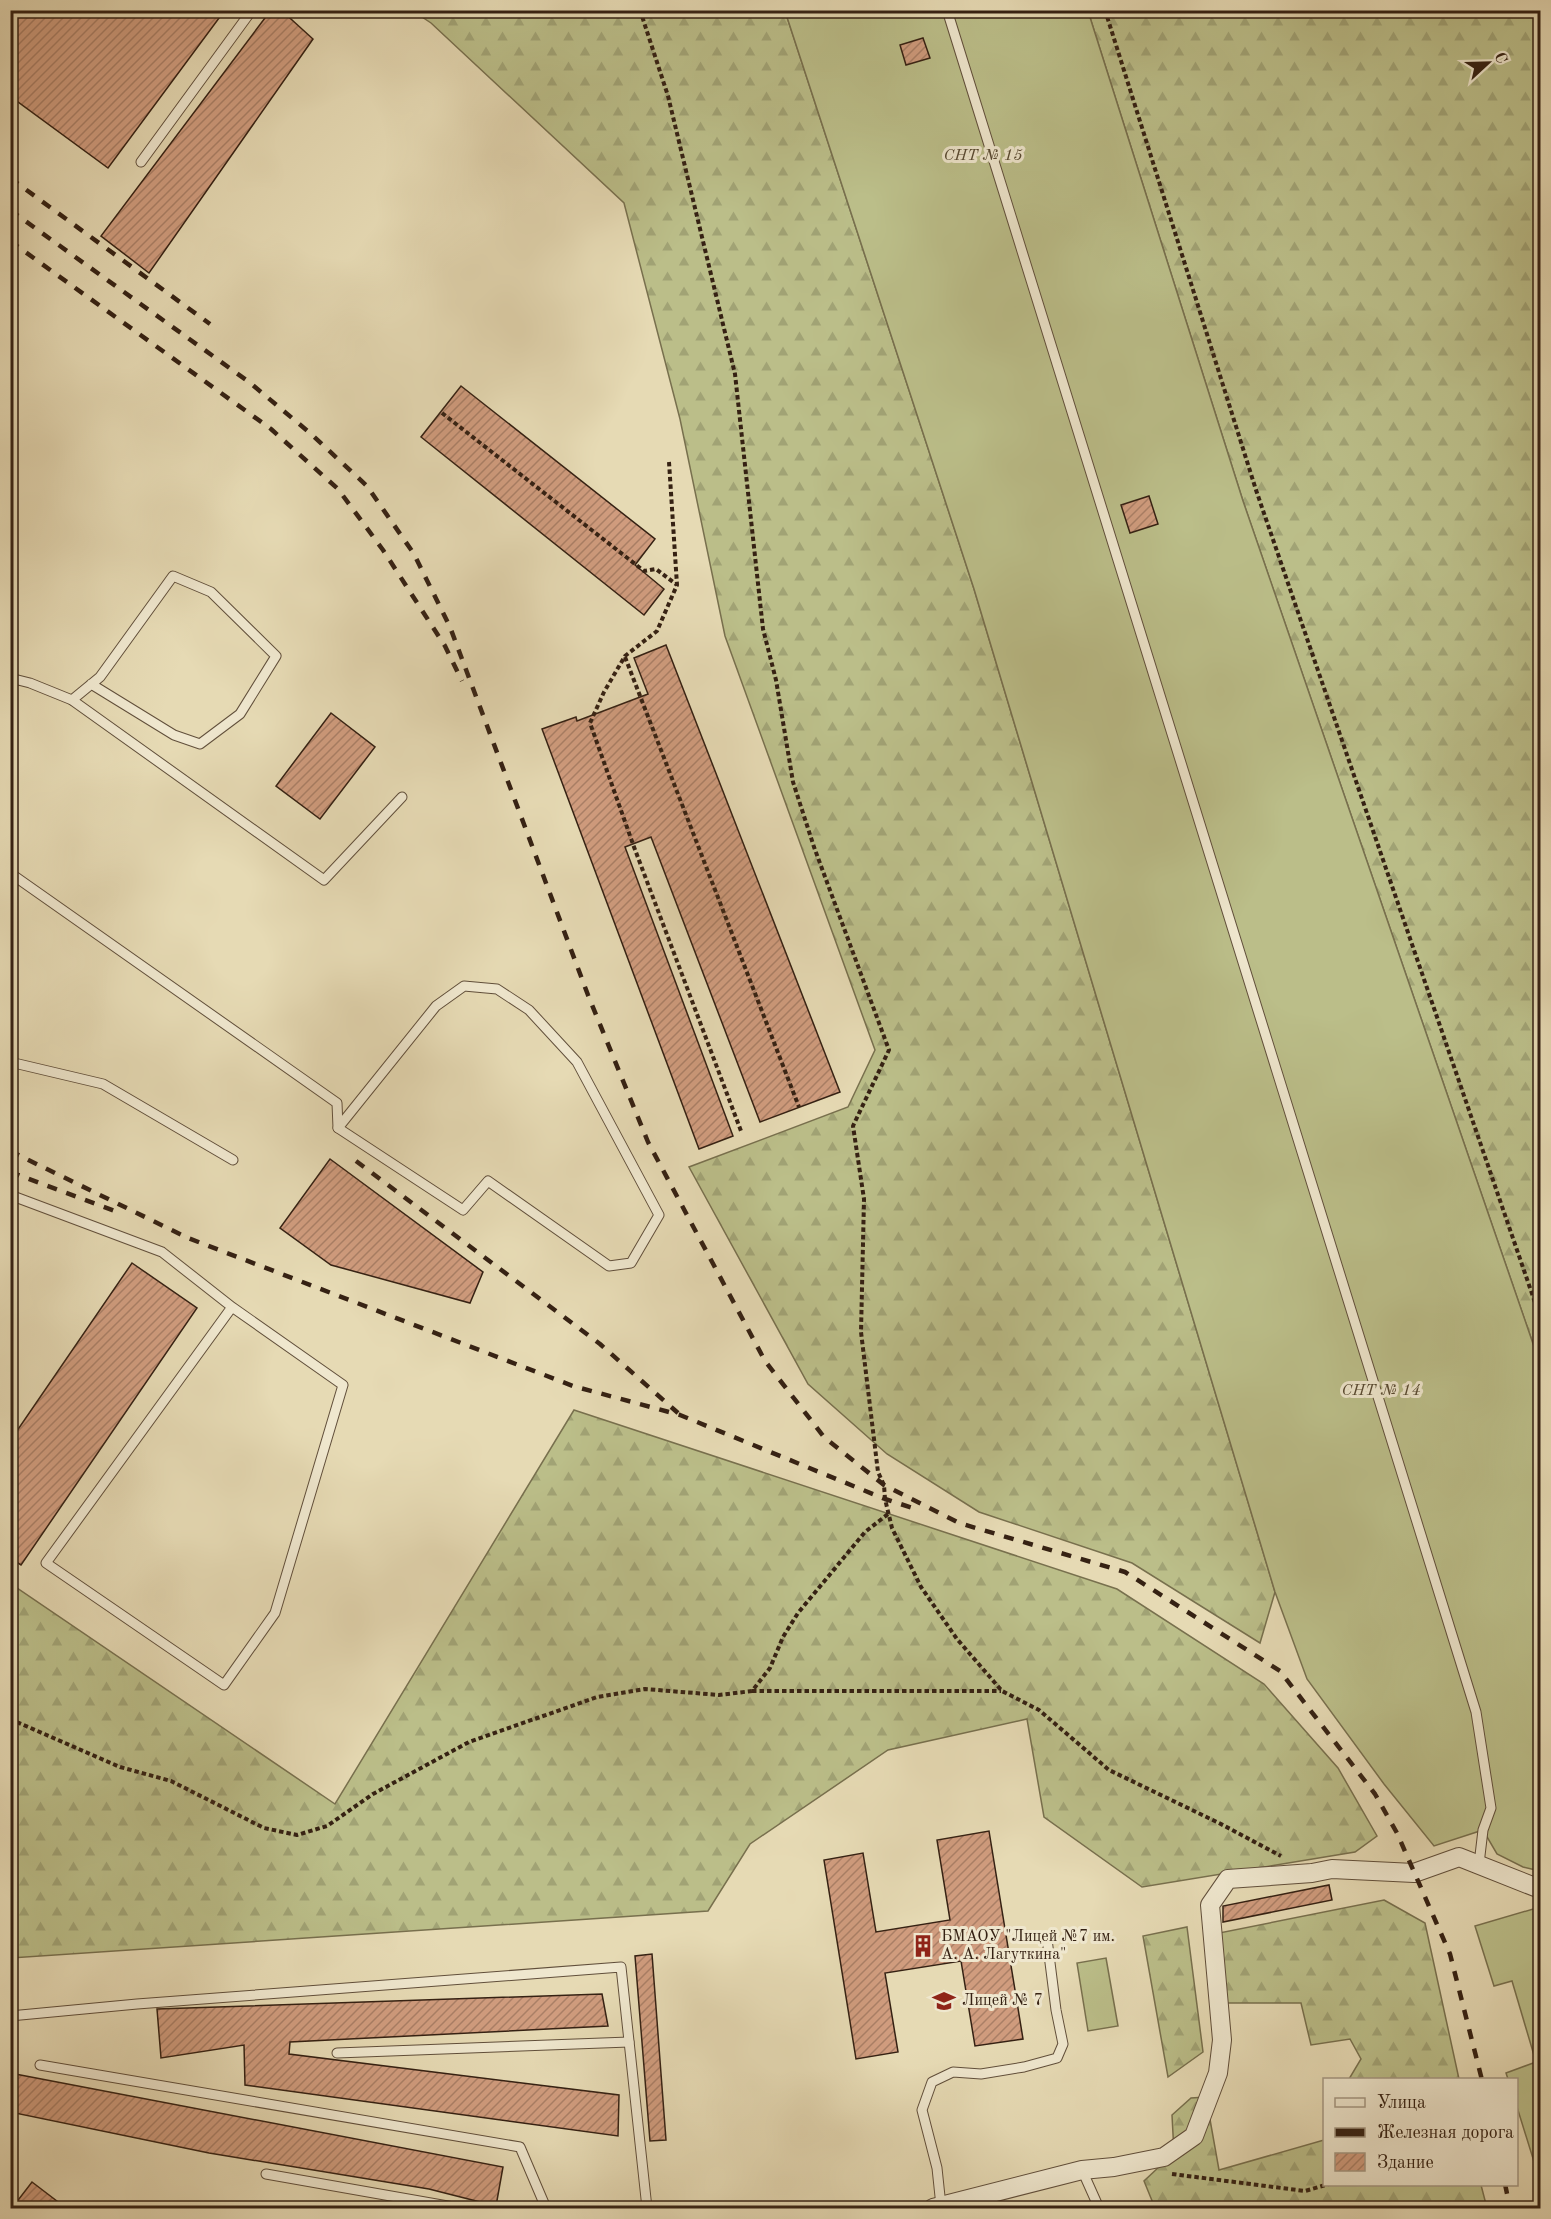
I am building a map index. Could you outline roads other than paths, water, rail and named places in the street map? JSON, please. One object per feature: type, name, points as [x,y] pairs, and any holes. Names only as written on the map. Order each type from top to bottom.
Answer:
[{"type":"street","points":[[937,2207],[1082,2170],[1114,2167],[1164,2157],[1194,2136],[1223,2073],[1210,1905],[1228,1879],[1312,1873],[1332,1869],[1414,1873],[1459,1857],[1540,1889]]},
{"type":"lane","points":[[141,162],[252,10]]},
{"type":"lane","points":[[947,10],[1476,1712],[1491,1808],[1483,1830],[1479,1864]]},
{"type":"lane","points":[[72,700],[99,677],[173,576],[211,592],[276,656],[240,714],[200,744],[174,735],[91,684]]},
{"type":"lane","points":[[10,678],[30,683],[72,700],[324,880],[402,796]]},
{"type":"lane","points":[[10,873],[337,1103],[338,1128]]},
{"type":"lane","points":[[464,986],[497,988],[528,1010],[577,1062],[659,1215],[631,1263],[609,1266],[488,1181],[463,1210],[338,1128],[436,1006],[464,986]]},
{"type":"lane","points":[[10,1062],[103,1084],[233,1160]]},
{"type":"lane","points":[[10,1195],[162,1252],[232,1307],[343,1385],[275,1613],[224,1685],[46,1563],[232,1307]]},
{"type":"lane","points":[[937,2207],[937,2168],[922,2110],[932,2082],[953,2072],[981,2074],[1024,2067],[1057,2058],[1063,2044],[1047,1939]]},
{"type":"lane","points":[[10,2016],[137,2004],[621,1967],[647,2208]]},
{"type":"lane","points":[[337,2053],[629,2042]]},
{"type":"lane","points":[[40,2065],[520,2146],[546,2208]]},
{"type":"lane","points":[[1082,2170],[1099,2208]]},
{"type":"lane","points":[[266,2174],[459,2208]]},
{"type":"railway","points":[[10,178],[210,324]]},
{"type":"railway","points":[[10,210],[249,382],[310,433],[367,486],[414,554],[450,627],[588,995],[648,1142],[765,1361],[824,1437],[884,1485],[959,1523],[1125,1572],[1280,1671],[1375,1794],[1397,1833],[1450,1954],[1481,2078]]},
{"type":"railway","points":[[10,241],[271,429],[338,489],[383,550],[445,646],[462,681]]},
{"type":"railway","points":[[10,1151],[188,1238],[573,1386],[680,1415],[885,1499],[919,1510]]},
{"type":"railway","points":[[356,1161],[600,1344],[678,1413]]},
{"type":"railway","points":[[10,1172],[115,1211]]},
{"type":"railway","points":[[1505,2186],[1510,2208]]},
{"type":"place","name":"БМАОУ \"Лицей №7 им. А. А. Лагуткина\"","points":[[923,1946]]},
{"type":"place","name":"Лицей № 7","points":[[944,2001]]},
{"type":"park label","name":"СНТ № 15","points":[[983,156]]},
{"type":"park label","name":"СНТ № 14","points":[[1381,1391]]}]
